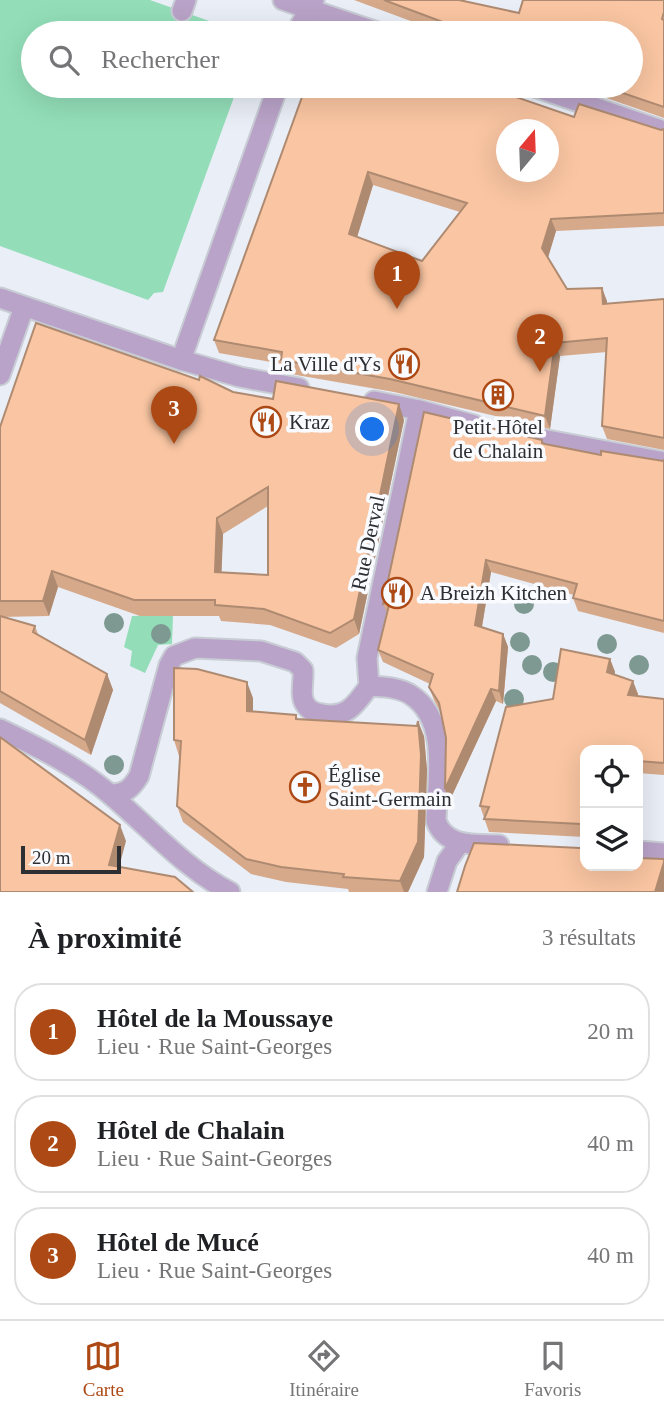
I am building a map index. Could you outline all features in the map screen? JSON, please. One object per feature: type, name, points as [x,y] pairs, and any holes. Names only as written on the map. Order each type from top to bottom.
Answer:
[{"type":"street","points":[[283,0],[311,4],[351,21]]},
{"type":"street","points":[[302,21],[311,4]]},
{"type":"street","points":[[181,360],[274,98]]},
{"type":"street","points":[[567,98],[664,131]]},
{"type":"street","points":[[0,298],[181,360],[240,377],[323,392]]},
{"type":"street","points":[[0,375],[24,307]]},
{"type":"street","points":[[350,397],[419,410],[538,439],[664,462]]},
{"type":"street","name":"Rue Derval","points":[[369,686],[368,658],[419,410]]},
{"type":"street","points":[[110,794],[122,794],[133,786],[139,776],[169,665],[174,656],[195,648],[261,651],[295,662],[303,670],[303,700],[308,709],[317,713],[334,716],[352,709],[369,686],[410,694],[426,709],[438,736],[436,821],[440,831],[448,839],[460,843],[516,846]]},
{"type":"street","points":[[0,729],[30,743],[110,794],[190,866],[230,892]]},
{"type":"street","points":[[437,892],[447,861],[460,843]]},
{"type":"street","points":[[643,851],[664,853]]},
{"type":"green space","points":[[0,0],[150,0],[209,21],[21,21],[21,98],[234,98],[163,292],[154,293],[148,300],[0,246]]},
{"type":"green space","points":[[173,615],[172,644],[158,645],[145,673],[130,666],[132,651],[124,647],[132,616]]},
{"type":"building","points":[[384,0],[459,0],[519,13],[523,0],[664,0],[664,107],[637,98],[643,98],[643,21],[440,21]]},
{"type":"building","points":[[302,98],[519,98],[574,117],[579,104],[664,129],[664,213],[551,219],[542,248],[567,289],[602,288],[603,304],[664,299],[664,438],[602,426],[607,338],[555,343],[545,416],[390,379],[281,360],[282,352],[214,340]],"holes":[[[368,172],[467,203],[422,261],[349,234]]]},
{"type":"building","points":[[36,323],[199,380],[200,376],[233,392],[273,399],[276,381],[399,404],[354,619],[330,633],[264,609],[215,605],[215,600],[134,600],[52,571],[43,601],[0,601],[0,427]],"holes":[[[268,487],[268,575],[215,572],[217,518]]]},
{"type":"building","points":[[424,412],[542,440],[545,444],[601,455],[601,451],[664,460],[664,621],[573,598],[577,584],[486,560],[475,625],[503,634],[499,691],[491,689],[445,789],[446,738],[439,703],[429,687],[433,674],[378,650],[390,601],[383,604]]},
{"type":"building","points":[[0,616],[35,626],[33,632],[107,674],[85,740],[0,691]]},
{"type":"building","points":[[561,649],[610,659],[607,672],[633,681],[628,695],[664,699],[664,763],[643,761],[643,745],[580,745],[580,824],[484,819],[489,807],[480,806],[506,707],[553,699]]},
{"type":"building","name":"Église Saint-Germain","points":[[174,668],[197,669],[247,682],[247,711],[296,715],[296,719],[417,726],[418,721],[421,755],[418,842],[400,881],[343,877],[344,874],[281,867],[246,859],[177,806],[181,741],[174,740]]},
{"type":"building","points":[[0,737],[120,825],[109,865],[175,877],[193,892],[0,892]]},
{"type":"building","points":[[474,843],[580,848],[580,871],[643,871],[643,858],[664,859],[655,892],[457,892]]},
{"type":"place","name":"Hôtel de la Moussaye","points":[[397,309]]},
{"type":"place","name":"La Ville d'Ys","points":[[404,364]]},
{"type":"place","name":"Hôtel de Chalain","points":[[540,372]]},
{"type":"place","name":"Petit Hôtel de Chalain","points":[[498,395]]},
{"type":"place","name":"Kraz","points":[[266,422]]},
{"type":"place","name":"Hôtel de Mucé","points":[[174,444]]},
{"type":"place","name":"A Breizh Kitchen","points":[[397,593]]},
{"type":"place","name":"Église Saint-Germain","points":[[305,787]]}]
